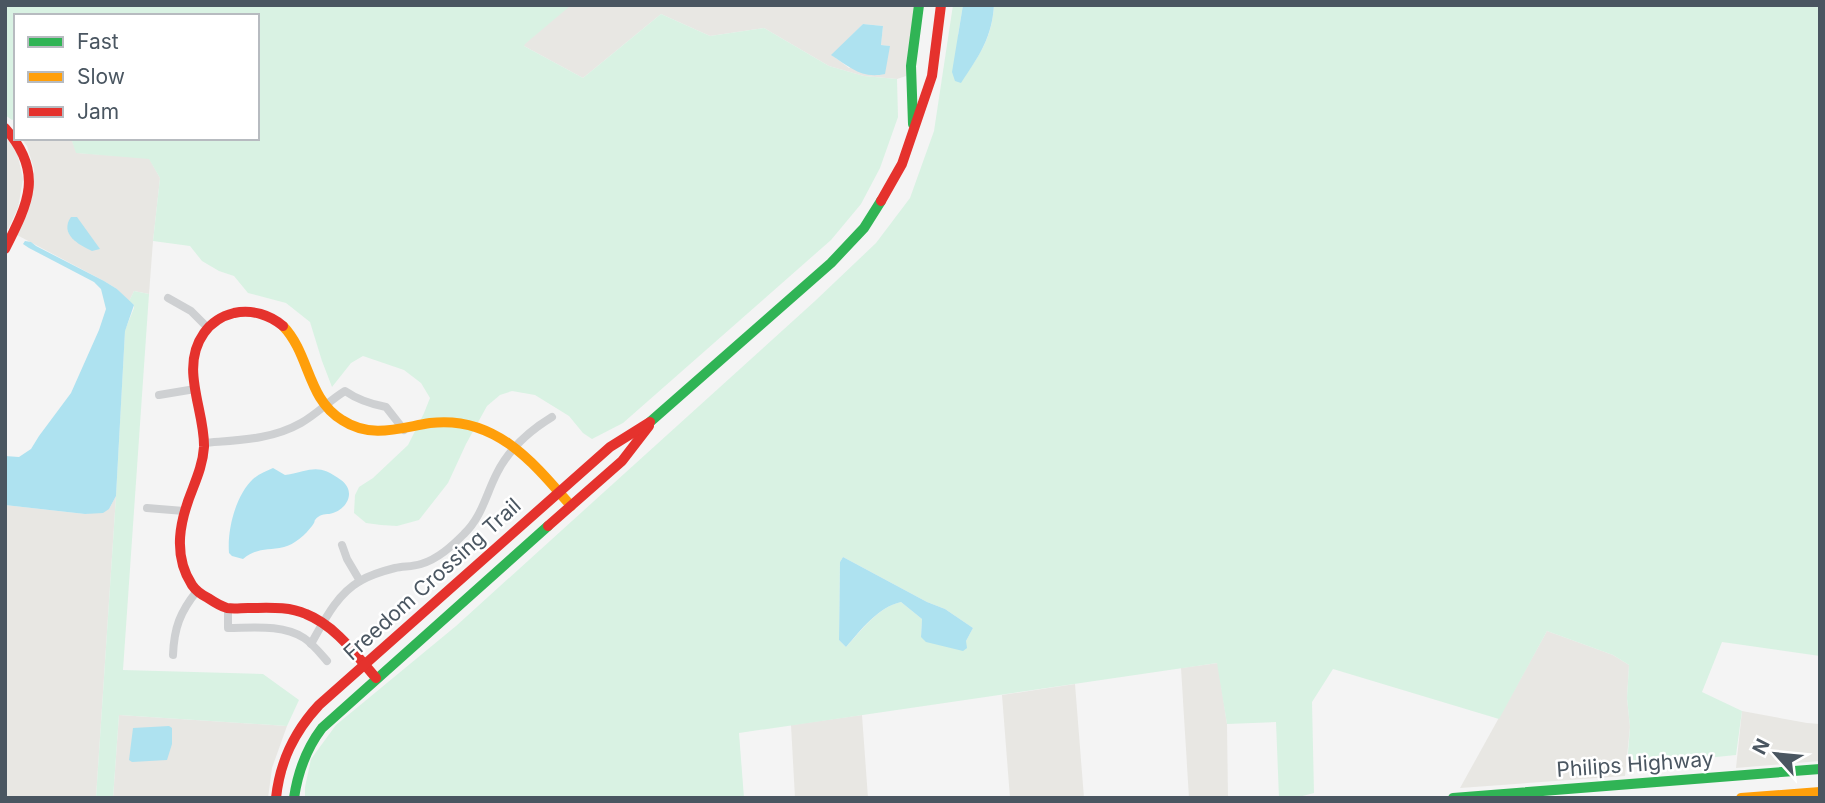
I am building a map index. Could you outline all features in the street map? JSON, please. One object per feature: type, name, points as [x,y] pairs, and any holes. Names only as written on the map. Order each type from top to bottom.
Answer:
[{"type":"street","name":"Freedom Crossing Trail","points":[[913,130],[911,66],[919,5]]},
{"type":"street","name":"Freedom Crossing Trail","points":[[276,798],[285,753],[310,714],[610,447],[654,420],[850,246],[879,207],[902,164],[932,76],[941,5]]},
{"type":"street","points":[[5,249],[26,206],[30,188],[30,177],[22,150],[14,140]]},
{"type":"street","points":[[168,298],[191,311],[208,328]]},
{"type":"street","points":[[376,678],[330,628],[310,615],[288,609],[228,608],[197,591],[186,574],[178,548],[179,533],[184,511],[199,475],[204,443],[195,389],[194,361],[200,339],[208,328],[235,312],[255,312],[268,316],[290,333],[313,387],[324,406],[339,419],[351,426],[379,433],[433,424],[474,425],[515,447],[571,506]]},
{"type":"street","points":[[159,395],[195,389]]},
{"type":"street","points":[[204,443],[267,437],[302,423],[345,391],[370,404],[386,407],[404,430]]},
{"type":"street","points":[[311,644],[340,598],[360,581],[394,568],[418,565],[440,555],[466,532],[477,519],[498,471],[515,447],[552,417]]},
{"type":"street","name":"Freedom Crossing Trail","points":[[294,798],[295,783],[302,760],[323,727],[622,461],[654,420]]},
{"type":"street","points":[[147,508],[184,511]]},
{"type":"street","points":[[342,545],[360,581]]},
{"type":"street","points":[[173,655],[178,622],[187,603],[197,591]]},
{"type":"street","points":[[228,608],[228,628],[288,631],[301,636],[327,661]]},
{"type":"street","points":[[285,753],[302,760]]},
{"type":"street","name":"Philips Highway","points":[[1453,798],[1820,769]]},
{"type":"street","points":[[1741,798],[1820,792]]},
{"type":"shaded area","points":[[565,5],[915,5],[906,76],[897,79],[864,76],[829,66],[764,28],[710,36],[661,14],[583,78],[524,46],[569,6]],"holes":[[[863,24],[883,26],[881,45],[889,46],[849,68],[832,55]]]},
{"type":"shaded area","points":[[5,135],[17,152],[23,179],[18,208],[8,229],[5,228]]},
{"type":"shaded area","points":[[22,140],[72,140],[77,153],[149,158],[160,178],[149,294],[134,291],[129,301],[104,281],[17,235],[32,197],[34,169]]},
{"type":"shaded area","points":[[116,496],[96,798],[5,798],[5,505],[85,514],[109,509]]},
{"type":"shaded area","points":[[1547,631],[1613,655],[1629,665],[1627,698],[1630,727],[1625,776],[1460,788]]},
{"type":"shaded area","points":[[1218,663],[1227,724],[1228,798],[1189,798],[1181,668]]},
{"type":"shaded area","points":[[1075,684],[1084,798],[1010,798],[1002,695]]},
{"type":"shaded area","points":[[1742,711],[1820,724],[1820,761],[1736,768]]},
{"type":"shaded area","points":[[119,715],[287,726],[272,768],[268,798],[113,798]]},
{"type":"shaded area","points":[[862,715],[868,798],[795,798],[791,725]]},
{"type":"green space","points":[[5,5],[565,5],[570,6],[524,46],[583,78],[661,14],[710,36],[764,28],[829,66],[864,76],[897,79],[898,117],[880,168],[861,204],[831,240],[623,423],[592,439],[583,433],[569,416],[535,395],[512,391],[500,395],[487,406],[448,483],[419,520],[397,526],[366,523],[354,513],[355,495],[359,487],[373,478],[408,445],[430,398],[421,383],[404,370],[363,356],[351,363],[332,387],[310,322],[286,303],[248,293],[234,276],[202,261],[190,246],[153,241],[160,178],[149,159],[76,153],[72,140],[259,140],[259,14],[14,14],[14,119],[5,115]]},
{"type":"green space","points":[[953,5],[963,5],[958,35],[960,83],[987,38],[994,5],[1820,5],[1820,656],[1722,642],[1702,692],[1742,711],[1736,755],[1627,766],[1630,727],[1627,698],[1629,665],[1613,655],[1547,631],[1499,719],[1333,669],[1312,702],[1314,793],[1295,798],[1279,798],[1276,722],[1227,724],[1217,663],[739,733],[744,798],[305,798],[311,759],[336,725],[456,626],[876,243],[910,198],[934,131]],"holes":[[[843,557],[945,609],[973,628],[966,641],[921,637],[922,619],[901,602],[878,614],[846,647],[839,640],[840,562]]]},
{"type":"green space","points":[[134,291],[149,294],[123,670],[263,674],[299,700],[287,726],[119,715],[113,798],[96,798],[125,330],[134,308],[129,301]]},
{"type":"water","points":[[963,5],[994,5],[987,37],[961,83],[955,81],[952,72]]},
{"type":"water","points":[[863,24],[883,26],[881,45],[890,46],[885,74],[862,73],[831,55]]},
{"type":"water","points":[[71,217],[77,217],[100,249],[92,251],[72,238],[67,229]]},
{"type":"water","points":[[25,241],[104,281],[134,305],[125,331],[116,496],[109,509],[103,513],[85,514],[5,505],[5,456],[19,457],[31,449],[71,393],[106,309],[101,289],[94,282],[29,248],[23,244]]},
{"type":"water","points":[[273,468],[285,475],[314,469],[326,471],[346,484],[348,499],[338,511],[318,517],[300,539],[292,544],[258,551],[243,559],[232,556],[229,553],[230,534],[237,503],[253,479]]},
{"type":"water","points":[[843,557],[945,609],[973,628],[966,641],[967,648],[963,651],[926,642],[921,637],[922,619],[901,602],[877,614],[846,647],[839,640],[840,562]]},
{"type":"water","points":[[133,728],[172,728],[172,744],[167,760],[129,760]]},
{"type":"traffic: fast","points":[[913,124],[911,66],[919,5]]},
{"type":"traffic: fast","points":[[650,422],[831,263],[864,228],[881,201]]},
{"type":"traffic: fast","points":[[294,798],[304,761],[322,728],[548,526]]},
{"type":"traffic: fast","points":[[1453,798],[1820,769]]},
{"type":"traffic: slow","points":[[283,326],[299,350],[322,400],[342,420],[374,431],[430,423],[453,422],[474,426],[493,434],[527,458],[571,506]]},
{"type":"traffic: slow","points":[[1741,798],[1820,792]]},
{"type":"traffic: jam","points":[[881,201],[902,164],[932,76],[941,5]]},
{"type":"traffic: jam","points":[[5,128],[25,159],[29,187],[21,216],[5,249]]},
{"type":"traffic: jam","points":[[283,326],[260,314],[234,313],[210,326],[197,346],[193,375],[204,447],[182,525],[182,561],[195,589],[222,606],[285,609],[299,611],[317,619],[345,642],[376,678]]},
{"type":"traffic: jam","points":[[276,798],[285,759],[295,737],[319,705],[610,447],[650,422]]},
{"type":"traffic: jam","points":[[548,526],[622,461],[649,426]]}]
